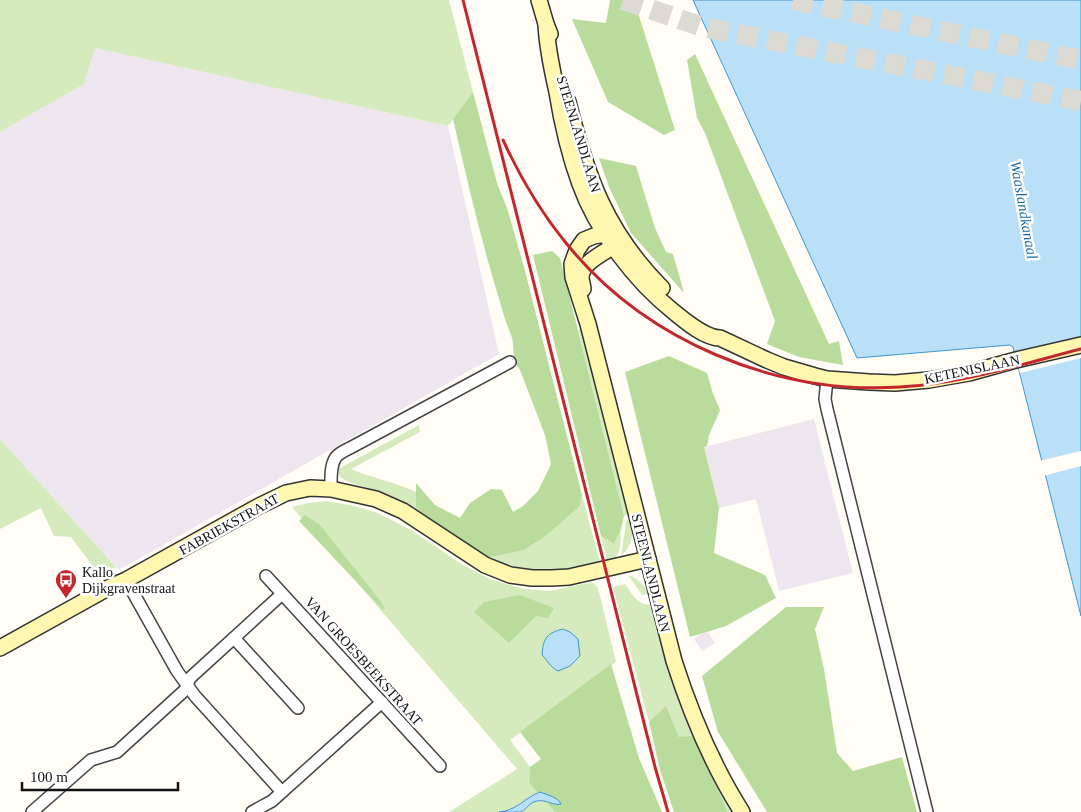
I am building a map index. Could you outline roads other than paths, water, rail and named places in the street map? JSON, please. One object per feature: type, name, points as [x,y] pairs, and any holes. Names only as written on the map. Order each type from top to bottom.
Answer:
[{"type":"main road","name":"STEENLANDLAAN","points":[[539,0],[552,39],[574,127],[591,182],[610,221],[613,240]]},
{"type":"main road","name":"STEENLANDLAAN","points":[[613,240],[594,236],[584,240],[577,250],[572,264],[574,277],[588,324],[674,661],[700,734],[716,767],[742,812]]},
{"type":"main road","name":"STEENLANDLAAN","points":[[588,324],[581,276],[590,262],[613,240]]},
{"type":"main road","name":"KETENISLAAN","points":[[613,240],[624,261],[639,279],[663,304],[695,328],[714,338],[720,338],[784,367],[827,379],[869,382],[913,382],[969,373],[1081,345]]},
{"type":"main road","name":"FABRIEKSTRAAT","points":[[0,648],[259,506],[286,493],[310,488],[331,489],[376,499],[403,511],[485,565],[510,575],[532,578],[569,577],[648,559]]},
{"type":"street","points":[[331,489],[336,456],[510,362]]},
{"type":"street","points":[[827,379],[825,394],[828,409],[927,812]]},
{"type":"street","name":"VAN GROESBEEKSTRAAT","points":[[266,576],[440,766]]},
{"type":"street","points":[[126,580],[177,671],[195,696],[282,792]]},
{"type":"street","points":[[32,812],[91,760],[117,752],[184,690],[190,678],[282,594]]},
{"type":"street","points":[[234,638],[298,708]]},
{"type":"street","points":[[252,812],[272,801],[382,702]]},
{"type":"water","name":"Waaslandkanaal","points":[[693,0],[1081,0],[1081,616],[1013,347],[1010,345],[857,358]]},
{"type":"water","points":[[563,629],[578,639],[580,656],[570,666],[558,671],[542,655],[547,637],[553,632]]},
{"type":"water","points":[[540,792],[555,798],[561,804],[537,801],[520,812],[499,812],[511,809]]},
{"type":"tunnel","points":[[623,0],[703,27],[1081,101]]},
{"type":"tunnel","points":[[793,0],[1081,60]]},
{"type":"railway","points":[[463,0],[655,767],[668,812]]},
{"type":"railway","points":[[503,140],[516,167],[539,206],[566,243],[598,278],[634,308],[673,334],[716,355],[760,371],[806,382],[853,387],[900,387],[969,378],[1081,349]]},
{"type":"place","name":"Kallo Dijkgravenstraat","points":[[66,599]]}]
